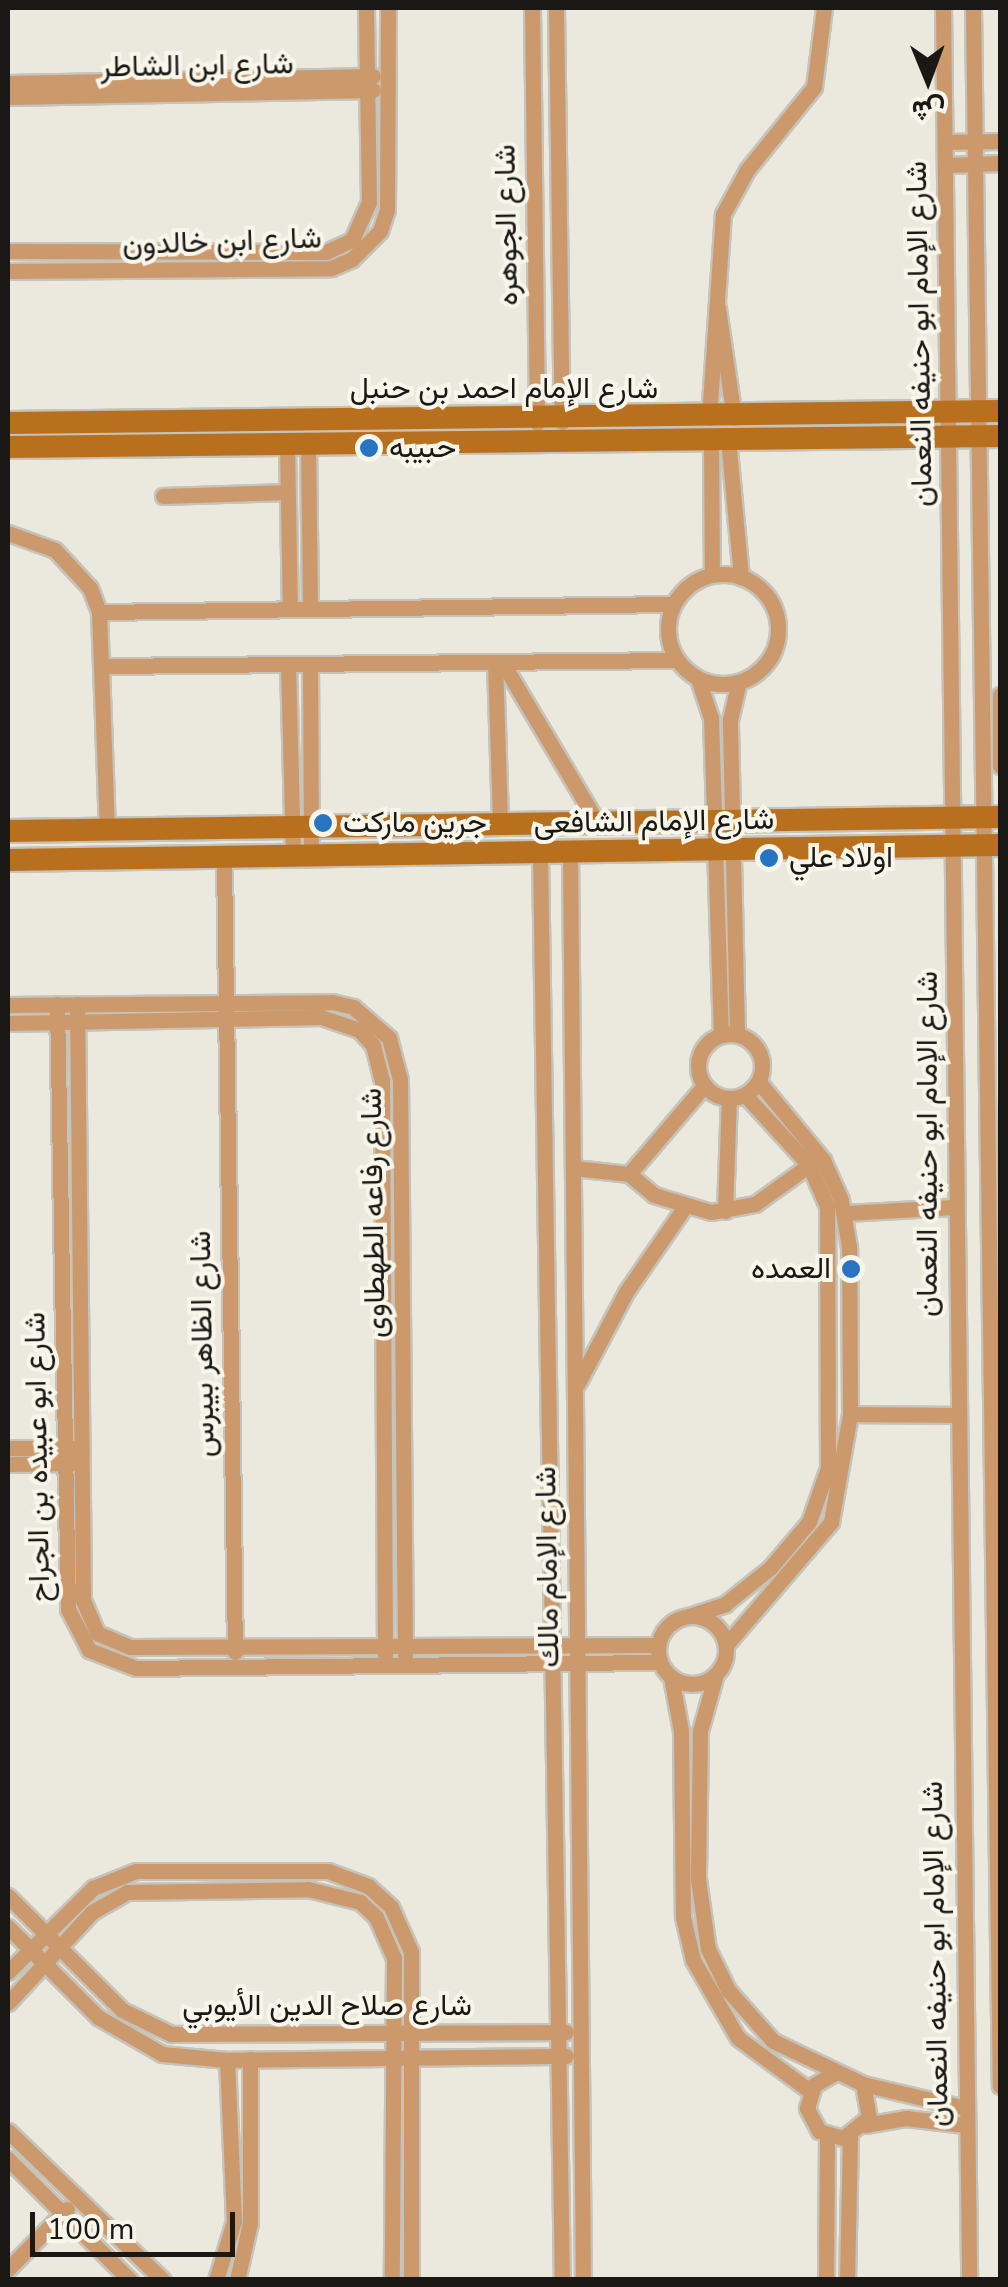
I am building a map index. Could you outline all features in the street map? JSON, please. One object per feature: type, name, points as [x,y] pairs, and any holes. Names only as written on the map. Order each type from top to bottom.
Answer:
[{"type":"street","name":"شارع ابن خالدون","points":[[8,252],[326,252],[361,229],[369,202],[366,8]]},
{"type":"street","name":"شارع ابن خالدون","points":[[8,271],[331,268],[367,247],[387,210],[388,8]]},
{"type":"street","name":"شارع الجوهره","points":[[532,8],[537,430]]},
{"type":"street","name":"شارع الجوهره","points":[[556,8],[562,430]]},
{"type":"street","points":[[712,575],[720,428],[717,304],[723,214],[748,170],[814,88],[824,8]]},
{"type":"street","name":"شارع الإمام ابو حنيفه النعمان","points":[[943,8],[969,2280]]},
{"type":"street","name":"شارع الإمام ابو حنيفه النعمان","points":[[973,8],[975,164],[990,412],[1000,2086]]},
{"type":"street","name":"شارع ابن الشاطر","points":[[8,83],[388,82]]},
{"type":"street","name":"شارع ابن الشاطر","points":[[8,97],[226,85]]},
{"type":"street","points":[[945,142],[1000,141]]},
{"type":"street","points":[[946,164],[1000,163]]},
{"type":"street","points":[[234,253],[234,270]]},
{"type":"street","points":[[717,304],[720,428],[741,577]]},
{"type":"street","name":"شارع الإمام احمد بن حنبل","points":[[720,428],[990,412]]},
{"type":"street","name":"شارع الإمام احمد بن حنبل","points":[[8,423],[210,433],[720,428],[990,437]]},
{"type":"street","name":"شارع الإمام احمد بن حنبل","points":[[8,447],[210,433],[297,444],[537,430]]},
{"type":"street","points":[[290,609],[287,492],[297,444]]},
{"type":"street","points":[[297,444],[310,609]]},
{"type":"street","points":[[162,496],[287,492]]},
{"type":"street","points":[[8,533],[64,559],[100,612],[107,830]]},
{"type":"street","points":[[100,612],[673,604],[712,575],[741,577],[768,598],[778,630],[767,662],[739,682],[698,679]]},
{"type":"street","points":[[673,604],[668,639],[677,660],[698,679],[711,718],[726,824]]},
{"type":"street","points":[[104,666],[677,660]]},
{"type":"street","points":[[498,662],[598,824]]},
{"type":"street","points":[[498,662],[500,825]]},
{"type":"street","points":[[288,664],[302,856]]},
{"type":"street","points":[[301,827],[310,664]]},
{"type":"street","points":[[729,1035],[726,824],[730,720],[739,682]]},
{"type":"street","points":[[1000,695],[1000,766]]},
{"type":"street","name":"شارع الإمام الشافعى","points":[[8,831],[726,824],[993,817]]},
{"type":"street","name":"شارع الإمام الشافعى","points":[[8,860],[993,845]]},
{"type":"street","name":"شارع الإمام مالك","points":[[570,853],[583,2280]]},
{"type":"street","name":"شارع الإمام مالك","points":[[540,854],[562,2280]]},
{"type":"street","name":"شارع الظاهر بيبرس","points":[[224,858],[236,1666]]},
{"type":"street","name":"شارع رفاعه الطهطاوى","points":[[8,1023],[77,1022],[332,1002],[364,1013],[389,1038],[400,1080],[405,1664]]},
{"type":"street","name":"شارع ابو عبيده بن الجراح","points":[[58,1004],[68,1609],[78,1638],[119,1666],[551,1663],[576,1653]]},
{"type":"street","name":"شارع ابو عبيده بن الجراح","points":[[77,1004],[84,1600],[97,1633],[130,1647],[551,1645],[576,1653]]},
{"type":"street","name":"شارع رفاعه الطهطاوى","points":[[8,1005],[77,1004],[341,1020],[373,1046],[382,1080],[385,1665]]},
{"type":"street","points":[[729,1035],[762,1056],[759,1082],[823,1160],[844,1213],[850,1414],[831,1522],[726,1645],[700,1731],[698,1879],[708,1948],[756,2026],[833,2074],[965,2117]]},
{"type":"street","points":[[704,1086],[698,1061],[729,1035]]},
{"type":"street","points":[[725,1211],[737,1097],[759,1082]]},
{"type":"street","points":[[704,1086],[737,1097],[809,1165],[831,1230],[832,1412],[824,1487],[798,1538],[770,1568],[725,1604],[666,1628],[658,1644],[660,1662],[670,1677],[681,1731],[683,1917],[693,1960],[738,2038],[810,2091]]},
{"type":"street","points":[[629,1174],[704,1086]]},
{"type":"street","points":[[574,1168],[629,1174],[684,1208],[725,1211],[755,1204],[809,1165]]},
{"type":"street","points":[[844,1213],[955,1207]]},
{"type":"street","points":[[574,1390],[626,1292],[684,1208]]},
{"type":"street","points":[[382,1316],[402,1315]]},
{"type":"street","points":[[850,1414],[958,1415]]},
{"type":"street","points":[[8,1448],[64,1456]]},
{"type":"street","points":[[8,1464],[83,1455]]},
{"type":"street","points":[[689,1616],[713,1624],[726,1645]]},
{"type":"street","points":[[576,1653],[658,1644]]},
{"type":"street","points":[[576,1653],[660,1662]]},
{"type":"street","points":[[670,1677],[694,1684],[716,1674]]},
{"type":"street","points":[[960,1754],[997,1753]]},
{"type":"street","points":[[962,1778],[997,1777]]},
{"type":"street","points":[[8,1972],[93,1888],[136,1870],[352,1877],[392,1907],[404,1928],[413,2034],[410,2280]]},
{"type":"street","points":[[8,2003],[92,1912],[127,1892],[335,1891],[360,1902],[388,1936],[392,2280]]},
{"type":"street","name":"شارع صلاح الدين الأيوبي","points":[[8,1896],[122,2010],[171,2034],[580,2032]]},
{"type":"street","name":"شارع صلاح الدين الأيوبي","points":[[8,1927],[44,1964],[139,2044],[226,2060],[580,2056]]},
{"type":"street","points":[[216,2280],[234,2221],[226,2060]]},
{"type":"street","points":[[237,2280],[250,2223],[250,2060]]},
{"type":"street","points":[[810,2091],[833,2074]]},
{"type":"street","points":[[863,2084],[872,2108],[865,2125]]},
{"type":"street","points":[[810,2091],[809,2117],[827,2136],[826,2280]]},
{"type":"street","points":[[827,2136],[850,2136],[865,2125],[906,2118],[965,2117]]},
{"type":"street","points":[[8,2132],[163,2280]]},
{"type":"street","points":[[847,2280],[850,2136]]},
{"type":"street","points":[[8,2160],[130,2280]]},
{"type":"street","points":[[8,2269],[77,2199]]},
{"type":"street","points":[[392,2241],[411,2241]]},
{"type":"place","name":"حبيبه","points":[[369,448]]},
{"type":"place","name":"جرين ماركت","points":[[323,823]]},
{"type":"place","name":"اولاد علي","points":[[769,858]]},
{"type":"place","name":"العمده","points":[[851,1269]]}]
